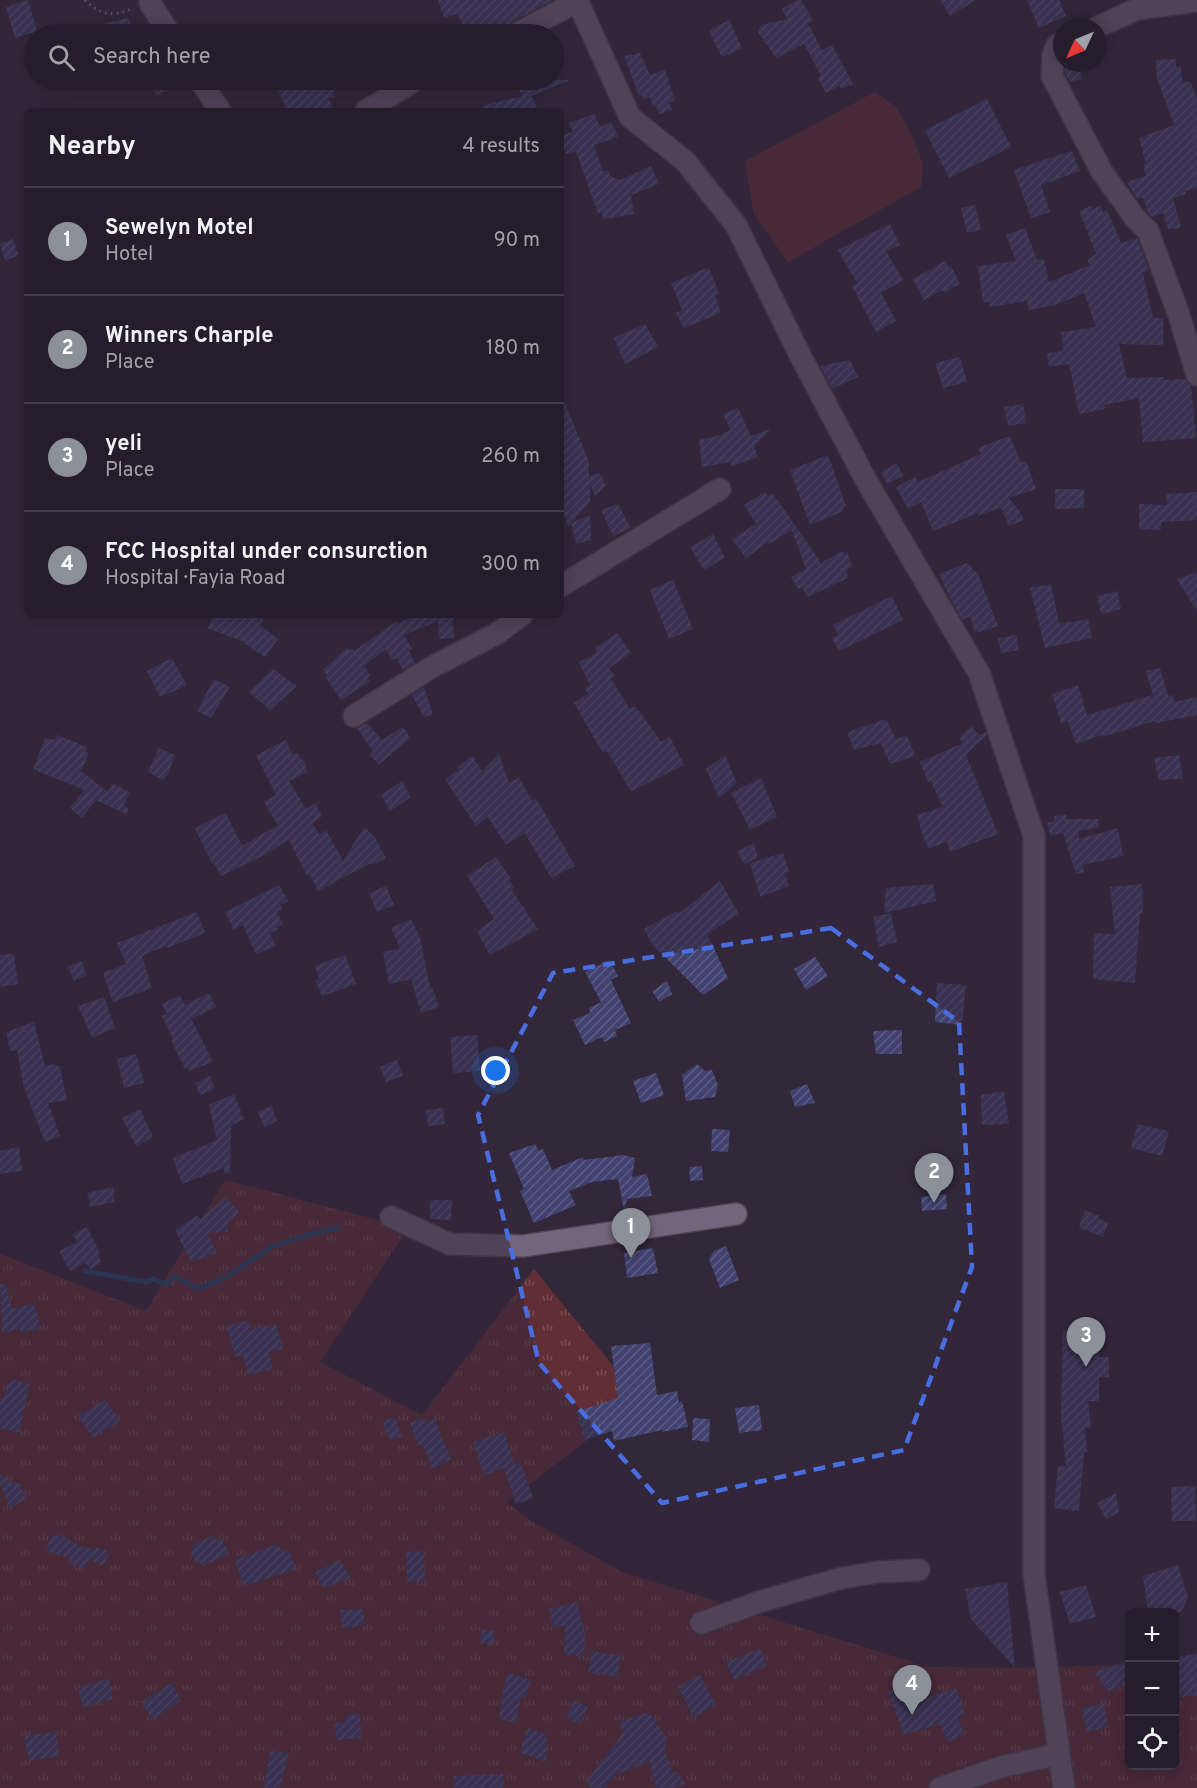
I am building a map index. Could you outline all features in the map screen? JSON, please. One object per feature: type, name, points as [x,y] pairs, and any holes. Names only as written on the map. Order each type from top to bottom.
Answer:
[{"type":"street","points":[[534,24],[577,1],[630,117],[686,161],[736,225],[801,357],[867,482],[979,673],[1034,836],[1034,1575],[1064,1788]]},
{"type":"street","points":[[1107,23],[1137,9],[1197,1]]},
{"type":"street","points":[[150,3],[164,24]]},
{"type":"street","points":[[1053,55],[1052,76],[1102,172],[1135,218],[1148,231],[1179,315],[1197,375]]},
{"type":"street","points":[[206,90],[218,108]]},
{"type":"street","points":[[371,108],[399,90]]},
{"type":"street","points":[[564,584],[720,489]]},
{"type":"street","points":[[354,716],[432,667],[496,634],[518,618]]},
{"type":"street","points":[[391,1216],[450,1244],[523,1246],[736,1214]]},
{"type":"street","points":[[701,1623],[762,1601],[842,1578],[878,1572],[919,1570]]},
{"type":"street","points":[[940,1788],[1001,1767],[1059,1754]]},
{"type":"path","points":[[85,0],[95,10],[112,14],[121,14],[150,3]]},
{"type":"highlighted area","points":[[831,928],[959,1022],[972,1267],[904,1450],[662,1503],[539,1363],[478,1115],[553,973]]},
{"type":"green space","points":[[875,92],[896,107],[912,135],[923,164],[921,187],[788,262],[754,214],[745,161]]},
{"type":"green space","points":[[225,1180],[408,1228],[320,1362],[422,1415],[534,1269],[640,1399],[507,1502],[526,1518],[622,1572],[928,1667],[1015,1668],[1125,1665],[1125,1770],[1179,1770],[1179,1664],[1197,1664],[1197,1788],[0,1788],[0,1254],[146,1311]]},
{"type":"building","points":[[28,0],[35,24],[24,24],[24,35],[15,38],[6,7]]},
{"type":"building","points":[[438,0],[553,0],[509,24],[462,24],[457,14],[444,18]]},
{"type":"building","points":[[801,0],[813,21],[808,24],[822,50],[832,45],[853,84],[842,89],[839,86],[826,93],[818,78],[821,76],[804,44],[776,58],[758,32],[761,25],[787,19],[782,9]]},
{"type":"building","points":[[940,0],[976,0],[950,16]]},
{"type":"building","points":[[1027,0],[1059,0],[1066,16],[1053,18],[1053,22],[1039,28]]},
{"type":"building","points":[[129,18],[130,24],[103,24]]},
{"type":"building","points":[[729,20],[742,48],[722,57],[709,31]]},
{"type":"building","points":[[640,53],[650,75],[665,70],[675,101],[669,103],[672,110],[659,114],[650,97],[643,99],[642,95],[639,96],[624,56]]},
{"type":"building","points":[[1176,59],[1176,67],[1181,66],[1182,83],[1190,81],[1197,99],[1197,188],[1185,191],[1186,194],[1173,198],[1181,228],[1168,229],[1163,213],[1152,217],[1148,213],[1143,197],[1137,199],[1127,182],[1146,176],[1143,165],[1146,164],[1139,138],[1174,125],[1157,78],[1156,60]]},
{"type":"building","points":[[1081,72],[1082,79],[1070,82],[1065,73]]},
{"type":"building","points":[[154,90],[169,90],[156,95]]},
{"type":"building","points":[[278,90],[334,90],[335,97],[329,98],[333,108],[286,108]]},
{"type":"building","points":[[519,90],[546,90],[531,96],[537,108],[482,108],[482,106],[522,96]]},
{"type":"building","points":[[987,99],[1011,147],[949,178],[925,130]]},
{"type":"building","points":[[594,114],[600,127],[611,122],[618,137],[594,145],[603,172],[608,170],[610,176],[620,180],[651,166],[659,184],[631,195],[634,214],[603,219],[602,211],[598,214],[576,151],[566,154],[564,150],[564,136],[573,131],[569,123]]},
{"type":"building","points":[[1072,151],[1080,171],[1041,185],[1050,212],[1031,218],[1014,170]]},
{"type":"building","points":[[975,205],[981,230],[967,233],[961,208]]},
{"type":"building","points":[[1091,206],[1093,209],[1100,206],[1103,212],[1107,210],[1121,243],[1137,238],[1149,270],[1143,273],[1153,318],[1163,318],[1163,345],[1119,344],[1127,378],[1185,379],[1191,386],[1196,438],[1143,442],[1139,398],[1104,405],[1105,409],[1079,414],[1069,364],[1049,367],[1047,353],[1063,351],[1061,332],[1096,327],[1084,293],[1055,305],[1029,310],[1027,301],[990,307],[989,302],[983,302],[978,266],[1016,261],[1006,235],[1025,228],[1037,260],[1044,259],[1049,282],[1090,265],[1087,260],[1096,254],[1079,211]]},
{"type":"building","points":[[890,224],[900,245],[886,251],[903,280],[881,293],[896,321],[876,332],[852,286],[857,283],[838,250]]},
{"type":"building","points":[[13,239],[19,255],[5,261],[0,244]]},
{"type":"building","points":[[945,261],[949,268],[951,266],[960,284],[944,293],[942,290],[924,300],[913,279]]},
{"type":"building","points":[[709,267],[719,294],[715,295],[721,313],[684,328],[676,313],[682,310],[671,283]]},
{"type":"building","points":[[645,324],[658,347],[625,364],[614,338]]},
{"type":"building","points":[[960,357],[967,382],[943,388],[935,363]]},
{"type":"building","points":[[850,360],[858,377],[832,389],[820,366]]},
{"type":"building","points":[[564,400],[589,462],[589,476],[600,473],[606,485],[595,496],[590,484],[590,502],[568,526],[565,516]]},
{"type":"building","points":[[1023,404],[1026,423],[1008,426],[1004,407]]},
{"type":"building","points":[[738,408],[751,436],[771,429],[754,446],[758,457],[732,466],[730,462],[702,467],[699,440],[722,435],[731,430],[723,414]]},
{"type":"building","points":[[1010,436],[1021,463],[1026,461],[1036,489],[1009,498],[1024,520],[1009,526],[1001,507],[978,516],[978,513],[933,531],[921,502],[908,509],[896,487],[915,477],[918,482],[981,454],[978,448]]},
{"type":"building","points":[[828,455],[846,506],[843,507],[844,511],[810,525],[790,470]]},
{"type":"building","points":[[897,463],[903,476],[887,484],[881,472]]},
{"type":"building","points":[[1055,489],[1084,489],[1084,508],[1055,509]]},
{"type":"building","points":[[765,492],[768,496],[773,494],[822,564],[843,551],[844,554],[847,552],[852,567],[846,570],[848,578],[808,597],[802,587],[798,589],[791,577],[806,569],[792,530],[769,544],[768,542],[746,558],[732,539],[756,524],[744,505]]},
{"type":"building","points":[[1197,492],[1197,520],[1161,522],[1161,530],[1139,529],[1139,504],[1167,505],[1166,494]]},
{"type":"building","points":[[618,504],[631,528],[613,536],[601,510]]},
{"type":"building","points":[[590,515],[591,540],[576,544],[571,523]]},
{"type":"building","points":[[713,534],[725,558],[704,570],[690,547]]},
{"type":"building","points":[[967,563],[978,574],[998,626],[975,633],[970,616],[962,620],[939,574]]},
{"type":"building","points":[[1197,572],[1197,611],[1177,579]]},
{"type":"building","points":[[673,580],[693,629],[669,639],[650,590]]},
{"type":"building","points":[[1051,584],[1059,624],[1088,619],[1092,638],[1045,648],[1030,588]]},
{"type":"building","points":[[1117,591],[1121,609],[1101,614],[1097,596]]},
{"type":"building","points":[[892,596],[903,620],[839,651],[832,638],[838,635],[833,625]]},
{"type":"building","points":[[212,618],[261,618],[264,620],[260,625],[278,639],[265,657],[241,641],[207,628]]},
{"type":"building","points":[[410,618],[453,618],[454,638],[439,639],[438,621],[404,635],[412,649],[409,651],[415,663],[403,670],[397,658],[392,660],[386,649],[364,666],[370,675],[368,678],[370,681],[341,700],[325,677],[327,675],[323,670],[347,647],[354,651],[397,621],[398,623]]},
{"type":"building","points":[[617,633],[631,653],[609,668],[615,676],[611,679],[630,709],[634,706],[640,712],[661,742],[670,737],[684,765],[631,791],[607,751],[603,753],[574,703],[588,694],[585,688],[590,685],[579,662],[597,653],[595,648]]},
{"type":"building","points":[[1016,635],[1019,650],[1001,653],[998,638]]},
{"type":"building","points":[[172,658],[187,685],[160,697],[147,671]]},
{"type":"building","points":[[1160,668],[1168,696],[1173,695],[1174,702],[1197,697],[1197,715],[1156,723],[1155,721],[1076,744],[1068,721],[1061,723],[1052,694],[1078,685],[1087,715],[1153,695],[1146,671]]},
{"type":"building","points":[[273,669],[297,686],[270,710],[249,692]]},
{"type":"building","points":[[214,679],[230,687],[211,718],[197,711]]},
{"type":"building","points":[[424,687],[433,714],[424,717],[412,695]]},
{"type":"building","points":[[886,719],[896,739],[907,735],[915,756],[890,764],[881,743],[854,750],[847,732]]},
{"type":"building","points":[[367,723],[382,740],[403,727],[410,738],[379,765],[370,755],[373,752],[357,728]]},
{"type":"building","points":[[971,726],[979,735],[986,732],[987,735],[966,755],[998,834],[950,852],[947,841],[929,849],[917,815],[943,807],[931,781],[928,782],[920,762],[963,743],[959,738]]},
{"type":"building","points":[[57,735],[87,747],[85,752],[89,753],[81,771],[108,792],[112,783],[130,792],[124,805],[129,809],[126,814],[96,800],[82,818],[70,808],[84,790],[33,769],[45,738],[55,740]]},
{"type":"building","points":[[286,740],[292,754],[297,753],[305,762],[307,772],[289,781],[306,809],[315,803],[322,816],[312,824],[320,834],[326,830],[343,861],[364,827],[374,836],[386,858],[372,865],[371,863],[318,891],[310,874],[307,876],[289,840],[221,876],[214,863],[212,864],[195,828],[226,813],[242,846],[278,825],[264,802],[276,795],[256,755]]},
{"type":"building","points":[[159,748],[175,755],[168,774],[163,780],[148,772]]},
{"type":"building","points":[[499,754],[509,783],[519,778],[532,801],[536,798],[575,866],[551,878],[525,833],[506,845],[488,817],[476,826],[445,779],[459,770],[457,767],[472,756],[482,771]]},
{"type":"building","points":[[725,755],[737,783],[719,798],[706,769]]},
{"type":"building","points":[[1179,755],[1183,779],[1159,780],[1154,758]]},
{"type":"building","points":[[761,778],[777,817],[750,830],[731,793]]},
{"type":"building","points":[[402,781],[411,797],[390,811],[381,795]]},
{"type":"building","points":[[1066,815],[1067,819],[1098,819],[1099,827],[1078,831],[1079,839],[1118,828],[1123,856],[1083,865],[1084,872],[1076,874],[1063,833],[1050,835],[1047,823],[1054,821],[1054,816]]},
{"type":"building","points":[[754,843],[758,857],[744,865],[738,851]]},
{"type":"building","points":[[783,853],[789,872],[785,874],[789,886],[760,897],[750,863]]},
{"type":"building","points":[[496,857],[511,879],[509,880],[514,888],[512,890],[538,929],[490,955],[477,931],[494,919],[467,876]]},
{"type":"building","points":[[720,881],[739,914],[707,934],[728,978],[703,995],[652,944],[644,929],[677,911],[678,914]]},
{"type":"building","points":[[933,884],[936,901],[884,913],[886,888]]},
{"type":"building","points":[[1142,884],[1143,913],[1140,914],[1135,983],[1093,979],[1094,933],[1115,934],[1110,887]]},
{"type":"building","points":[[279,885],[288,901],[280,905],[282,909],[277,912],[283,924],[270,933],[276,946],[256,954],[243,925],[234,930],[225,912]]},
{"type":"building","points":[[386,886],[394,905],[377,912],[369,893]]},
{"type":"building","points":[[197,912],[205,933],[142,956],[152,988],[113,1002],[103,973],[126,964],[117,943]]},
{"type":"building","points":[[891,913],[897,942],[879,947],[873,917]]},
{"type":"building","points":[[411,919],[420,937],[430,988],[432,987],[439,1007],[421,1013],[411,979],[389,984],[383,952],[400,948],[391,928]]},
{"type":"building","points":[[14,954],[18,984],[0,987],[0,955]]},
{"type":"building","points":[[345,955],[356,984],[322,996],[315,981],[319,979],[315,966]]},
{"type":"building","points":[[815,957],[828,976],[806,990],[794,969]]},
{"type":"building","points":[[609,959],[618,976],[611,980],[631,1023],[615,1030],[617,1036],[604,1042],[602,1037],[585,1045],[573,1020],[590,1013],[589,1008],[601,1002],[585,972]]},
{"type":"building","points":[[81,961],[87,975],[74,981],[68,967]]},
{"type":"building","points":[[667,981],[672,994],[659,1002],[652,991]]},
{"type":"building","points":[[937,983],[966,985],[962,1025],[935,1022]]},
{"type":"building","points":[[209,993],[216,1007],[191,1019],[213,1062],[189,1071],[188,1068],[185,1069],[171,1040],[173,1039],[162,1016],[167,1014],[162,1004],[180,995],[185,1005]]},
{"type":"building","points":[[104,997],[115,1028],[92,1038],[78,1006]]},
{"type":"building","points":[[34,1022],[45,1066],[54,1064],[60,1067],[67,1100],[48,1103],[60,1136],[45,1142],[24,1088],[17,1050],[10,1051],[6,1032]]},
{"type":"building","points":[[902,1030],[902,1054],[876,1054],[873,1031]]},
{"type":"building","points":[[477,1035],[480,1071],[453,1073],[450,1037]]},
{"type":"building","points":[[136,1054],[144,1083],[124,1088],[117,1059]]},
{"type":"building","points":[[397,1060],[403,1076],[386,1082],[380,1067]]},
{"type":"building","points":[[697,1064],[705,1071],[712,1070],[718,1085],[715,1097],[686,1101],[682,1075]]},
{"type":"building","points":[[656,1073],[664,1095],[641,1103],[633,1081]]},
{"type":"building","points":[[210,1076],[215,1089],[200,1095],[195,1083]]},
{"type":"building","points":[[807,1084],[815,1103],[795,1107],[790,1091]]},
{"type":"building","points":[[1004,1091],[1009,1124],[982,1125],[981,1095]]},
{"type":"building","points":[[234,1094],[244,1119],[231,1126],[230,1173],[225,1174],[224,1168],[182,1184],[173,1158],[217,1140],[209,1105]]},
{"type":"building","points":[[272,1106],[277,1121],[264,1127],[258,1112]]},
{"type":"building","points":[[443,1108],[445,1124],[428,1126],[426,1110]]},
{"type":"building","points":[[140,1109],[153,1137],[136,1146],[122,1118]]},
{"type":"building","points":[[1137,1124],[1169,1131],[1162,1156],[1131,1148]]},
{"type":"building","points":[[712,1129],[730,1130],[728,1152],[711,1151]]},
{"type":"building","points":[[535,1144],[539,1151],[543,1149],[552,1170],[583,1157],[584,1160],[623,1155],[635,1158],[632,1177],[647,1174],[652,1196],[627,1199],[624,1210],[618,1179],[592,1182],[569,1191],[576,1205],[534,1223],[520,1191],[524,1189],[509,1153]]},
{"type":"building","points":[[19,1147],[22,1171],[0,1174],[0,1151]]},
{"type":"building","points":[[702,1166],[703,1180],[690,1181],[689,1167]]},
{"type":"building","points":[[114,1187],[114,1202],[91,1207],[87,1193]]},
{"type":"building","points":[[946,1194],[947,1209],[922,1211],[921,1197]]},
{"type":"building","points":[[226,1197],[240,1213],[228,1221],[228,1232],[207,1233],[217,1253],[191,1262],[175,1230],[198,1215],[200,1219]]},
{"type":"building","points":[[430,1200],[452,1200],[451,1220],[430,1219]]},
{"type":"building","points":[[1085,1210],[1108,1223],[1103,1237],[1079,1227]]},
{"type":"building","points":[[87,1227],[99,1251],[101,1262],[91,1270],[85,1263],[70,1271],[59,1251],[77,1242],[73,1234]]},
{"type":"building","points":[[726,1246],[739,1280],[720,1288],[709,1259],[714,1251]]},
{"type":"building","points":[[653,1248],[658,1273],[627,1278],[624,1253]]},
{"type":"building","points":[[0,1284],[6,1284],[12,1309],[34,1303],[41,1328],[21,1333],[20,1329],[2,1333]]},
{"type":"building","points":[[248,1320],[251,1330],[276,1324],[283,1349],[269,1352],[273,1369],[248,1375],[243,1355],[235,1357],[227,1326]]},
{"type":"building","points":[[1063,1331],[1100,1331],[1099,1357],[1109,1357],[1109,1377],[1099,1377],[1099,1401],[1088,1401],[1091,1427],[1085,1428],[1087,1452],[1084,1452],[1079,1511],[1054,1508],[1058,1466],[1066,1467],[1061,1417]]},
{"type":"building","points":[[650,1343],[657,1395],[677,1391],[679,1403],[682,1401],[688,1427],[662,1432],[662,1430],[614,1441],[612,1431],[585,1440],[576,1412],[618,1398],[611,1346]]},
{"type":"building","points":[[14,1380],[30,1384],[19,1433],[0,1428],[0,1398],[3,1399],[8,1383]]},
{"type":"building","points":[[105,1400],[120,1421],[93,1438],[78,1416]]},
{"type":"building","points":[[759,1405],[762,1430],[739,1433],[735,1408]]},
{"type":"building","points":[[395,1417],[402,1436],[390,1441],[382,1421]]},
{"type":"building","points":[[421,1418],[428,1421],[434,1419],[451,1459],[432,1469],[423,1445],[418,1445],[410,1423]]},
{"type":"building","points":[[693,1418],[710,1419],[709,1442],[692,1440]]},
{"type":"building","points":[[504,1432],[515,1465],[521,1463],[533,1498],[516,1504],[504,1468],[485,1475],[473,1442]]},
{"type":"building","points":[[0,1474],[14,1484],[17,1482],[20,1484],[26,1500],[10,1507],[0,1484]]},
{"type":"building","points":[[1195,1486],[1196,1521],[1172,1521],[1171,1487]]},
{"type":"building","points":[[1116,1493],[1119,1512],[1106,1519],[1097,1503]]},
{"type":"building","points":[[60,1534],[80,1546],[94,1550],[84,1569],[68,1563],[70,1558],[46,1551],[52,1535],[59,1536]]},
{"type":"building","points":[[214,1535],[216,1540],[221,1538],[229,1554],[203,1566],[195,1562],[191,1554],[194,1544]]},
{"type":"building","points":[[277,1544],[283,1551],[290,1552],[296,1569],[244,1586],[235,1560]]},
{"type":"building","points":[[95,1546],[110,1553],[102,1566],[90,1558]]},
{"type":"building","points":[[424,1551],[425,1581],[407,1581],[406,1552]]},
{"type":"building","points":[[340,1560],[351,1578],[324,1588],[315,1572]]},
{"type":"building","points":[[1178,1565],[1188,1598],[1181,1612],[1179,1608],[1147,1608],[1143,1576]]},
{"type":"building","points":[[1007,1582],[1015,1668],[971,1619],[965,1589]]},
{"type":"building","points":[[1086,1585],[1096,1617],[1070,1624],[1060,1592]]},
{"type":"building","points":[[577,1602],[585,1635],[584,1656],[564,1655],[565,1625],[554,1628],[549,1609]]},
{"type":"building","points":[[363,1609],[365,1623],[342,1628],[340,1610]]},
{"type":"building","points":[[482,1629],[495,1631],[493,1645],[480,1643]]},
{"type":"building","points":[[760,1648],[767,1666],[734,1680],[726,1662]]},
{"type":"building","points":[[592,1651],[621,1656],[617,1677],[588,1672]]},
{"type":"building","points":[[1197,1654],[1197,1695],[1179,1697],[1179,1656]]},
{"type":"building","points":[[1125,1662],[1125,1685],[1108,1691],[1094,1672]]},
{"type":"building","points":[[508,1673],[531,1680],[525,1698],[521,1697],[516,1722],[499,1719]]},
{"type":"building","points":[[700,1675],[716,1705],[693,1717],[678,1687]]},
{"type":"building","points":[[109,1678],[113,1699],[83,1707],[78,1688]]},
{"type":"building","points":[[919,1680],[926,1698],[956,1688],[965,1714],[957,1717],[965,1734],[948,1742],[940,1724],[904,1735],[888,1691]]},
{"type":"building","points":[[172,1683],[181,1701],[152,1719],[141,1702]]},
{"type":"building","points":[[574,1700],[588,1707],[580,1724],[566,1717]]},
{"type":"building","points":[[1104,1704],[1108,1728],[1086,1731],[1082,1708]]},
{"type":"building","points":[[648,1712],[668,1739],[664,1750],[673,1773],[677,1772],[686,1784],[656,1788],[650,1762],[615,1775],[605,1788],[594,1788],[586,1782],[623,1733],[619,1722]]},
{"type":"building","points":[[360,1714],[361,1738],[336,1740],[335,1723],[344,1722],[347,1715]]},
{"type":"building","points":[[528,1728],[547,1735],[546,1762],[520,1752]]},
{"type":"building","points":[[56,1732],[59,1756],[29,1761],[24,1736]]},
{"type":"building","points":[[270,1751],[289,1753],[280,1788],[264,1788]]},
{"type":"building","points":[[503,1774],[504,1788],[454,1788],[454,1776]]},
{"type":"waterway","points":[[85,1271],[146,1282],[153,1279],[167,1285],[174,1276],[198,1289],[225,1278],[271,1247],[338,1228]]},
{"type":"place","name":"Winners Charple","points":[[934,1203]]},
{"type":"place","name":"Sewelyn Motel","points":[[631,1258]]},
{"type":"place","name":"yeli","points":[[1086,1367]]},
{"type":"place","name":"FCC Hospital under consurction","points":[[912,1715]]}]
